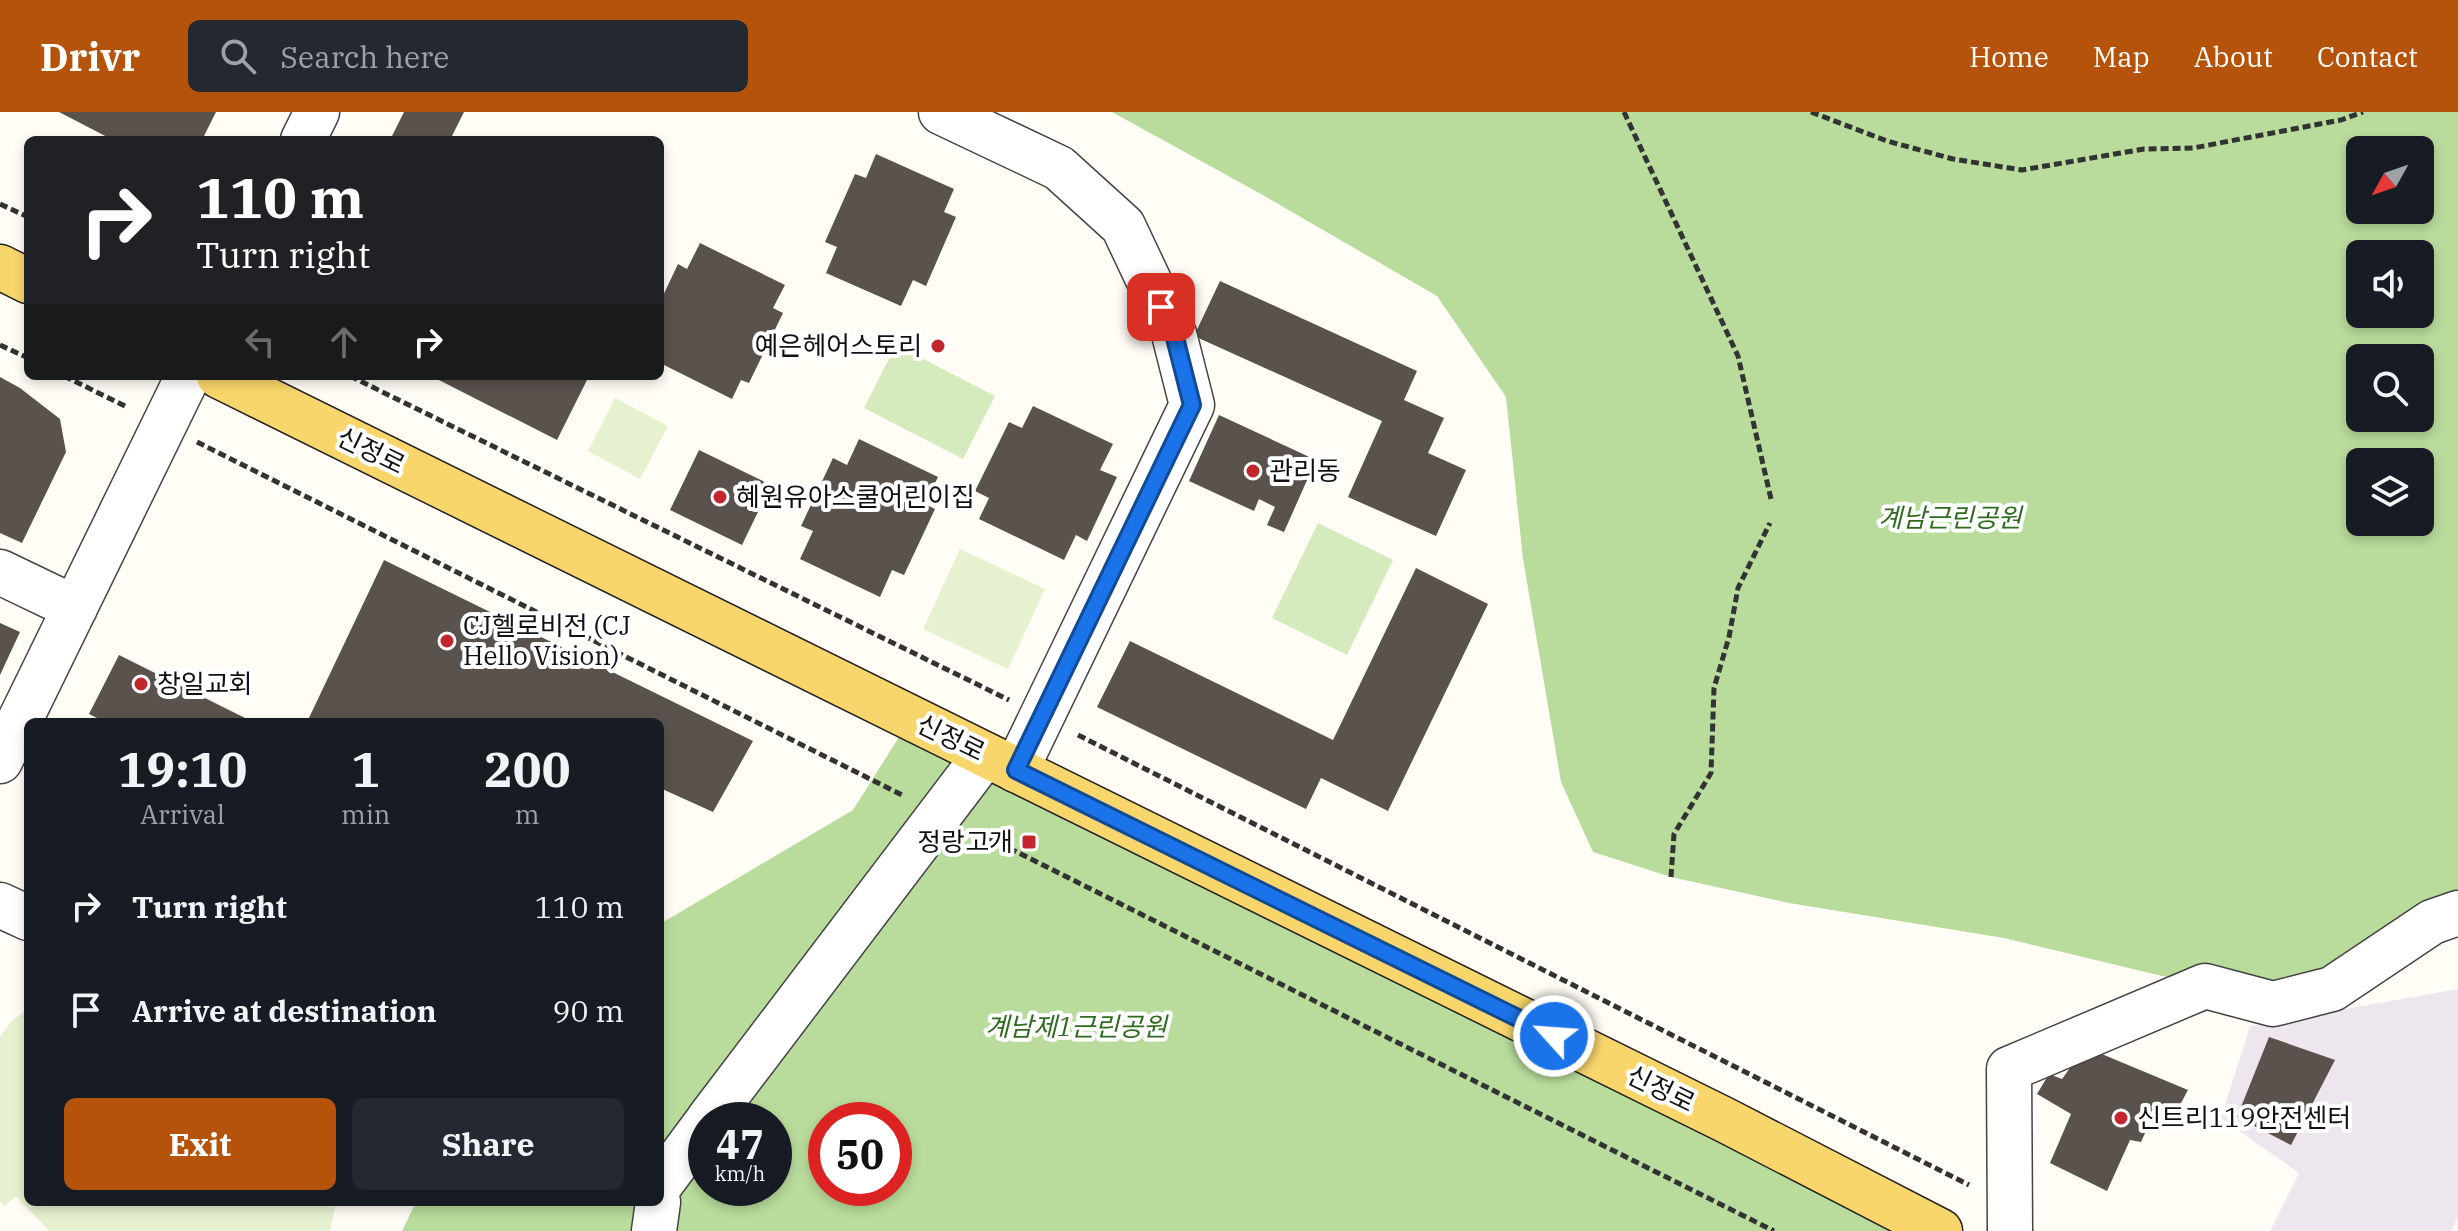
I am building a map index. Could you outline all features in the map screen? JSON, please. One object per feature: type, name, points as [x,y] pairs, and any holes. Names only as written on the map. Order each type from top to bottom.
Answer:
[{"type":"main road","points":[[0,267],[24,279]]},
{"type":"main road","name":"신정로","points":[[227,380],[1725,1120],[1940,1231]]},
{"type":"street","points":[[305,136],[317,112]]},
{"type":"street","points":[[723,1102],[1042,717],[1192,405],[1174,334],[1123,226],[1059,168],[941,112]]},
{"type":"street","points":[[0,761],[186,380]]},
{"type":"street","points":[[0,572],[75,608]]},
{"type":"street","points":[[0,905],[24,916]]},
{"type":"street","points":[[2010,1219],[2009,1069],[2205,986],[2273,1004],[2332,989],[2432,922],[2458,913]]},
{"type":"street","points":[[664,1180],[688,1147]]},
{"type":"street","points":[[654,1231],[657,1206]]},
{"type":"path","points":[[1624,112],[1738,356],[1771,499]]},
{"type":"path","points":[[1811,112],[1887,141],[1926,152],[2022,170],[2144,149],[2193,148],[2341,120],[2363,112]]},
{"type":"path","points":[[0,204],[24,215]]},
{"type":"path","points":[[0,345],[24,356]]},
{"type":"path","points":[[358,380],[1042,717],[2010,1219]]},
{"type":"path","points":[[1671,877],[1674,834],[1711,773],[1714,688],[1729,637],[1738,588],[1770,523]]},
{"type":"shaded area","points":[[2458,989],[2458,1217],[2451,1231],[2270,1231],[2299,1173],[2221,1118],[2250,1026]]},
{"type":"green space","name":"계남근린공원","points":[[1112,112],[2458,112],[2458,913],[2332,989],[2204,986],[2004,938],[1789,903],[1671,877],[1593,852],[1561,782],[1523,559],[1506,397],[1437,296]]},
{"type":"green space","points":[[896,345],[995,396],[963,459],[864,408]]},
{"type":"green space","points":[[615,398],[668,426],[640,479],[588,451]]},
{"type":"green space","points":[[1318,523],[1393,560],[1347,655],[1272,618]]},
{"type":"green space","points":[[960,549],[1045,589],[1008,669],[923,629]]},
{"type":"green space","name":"계남제1근린공원","points":[[911,718],[1940,1231],[402,1231],[414,1206],[664,1206],[664,922],[853,810]]},
{"type":"green space","points":[[24,1011],[24,1204],[16,1196],[4,1207],[0,1201],[0,1037]]},
{"type":"green space","points":[[25,1206],[335,1206],[330,1231],[49,1231]]},
{"type":"building","points":[[59,112],[216,112],[204,136],[105,136]]},
{"type":"building","points":[[404,112],[464,112],[452,136],[392,136]]},
{"type":"building","points":[[876,154],[954,189],[944,212],[956,217],[926,286],[913,280],[901,306],[826,273],[837,247],[825,242],[855,174],[866,178]]},
{"type":"building","points":[[700,243],[785,285],[773,308],[783,313],[749,383],[741,380],[732,399],[664,365],[664,294],[678,264],[687,269]]},
{"type":"building","points":[[1220,281],[1417,371],[1404,400],[1444,418],[1428,453],[1466,470],[1436,536],[1348,497],[1382,421],[1194,336]]},
{"type":"building","points":[[0,377],[20,388],[60,419],[66,452],[22,543],[0,533]]},
{"type":"building","points":[[439,380],[587,380],[557,440]]},
{"type":"building","points":[[1033,406],[1113,444],[1100,470],[1117,477],[1087,541],[1076,535],[1064,560],[979,519],[989,498],[975,491],[1009,422],[1022,428]]},
{"type":"building","name":"관리동","points":[[1219,415],[1316,460],[1284,532],[1267,525],[1275,507],[1259,499],[1254,511],[1189,481]]},
{"type":"building","points":[[859,439],[938,477],[925,504],[935,509],[904,575],[892,570],[880,597],[800,559],[813,531],[801,526],[833,458],[847,465]]},
{"type":"building","name":"혜원유아스쿨어린이집","points":[[699,450],[771,485],[742,545],[670,510]]},
{"type":"building","name":"CJ헬로비전 (CJ Hello Vision)","points":[[384,560],[753,741],[713,812],[664,790],[664,718],[309,718]]},
{"type":"building","points":[[1416,568],[1488,604],[1388,811],[1321,778],[1306,809],[1097,707],[1130,641],[1333,740]]},
{"type":"building","points":[[0,623],[20,632],[0,675]]},
{"type":"building","name":"창일교회","points":[[119,655],[245,718],[97,718],[89,714]]},
{"type":"building","points":[[2269,1037],[2335,1060],[2291,1145],[2237,1117]]},
{"type":"building","name":"신트리119안전센터","points":[[2085,1047],[2188,1090],[2167,1129],[2150,1122],[2141,1142],[2130,1140],[2107,1191],[2050,1163],[2071,1114],[2037,1094],[2049,1074],[2062,1079]]},
{"type":"place","name":"예은헤어스토리","points":[[938,346]]},
{"type":"place","name":"관리동","points":[[1253,471]]},
{"type":"place","name":"혜원유아스쿨어린이집","points":[[720,497]]},
{"type":"place","name":"CJ헬로비전 (CJ Hello Vision)","points":[[447,641]]},
{"type":"place","name":"창일교회","points":[[141,684]]},
{"type":"place","name":"정랑고개","points":[[1029,842]]},
{"type":"place","name":"신트리119안전센터","points":[[2121,1118]]},
{"type":"route","points":[[1161,307],[1174,334],[1192,405],[1016,770],[1554,1036]]}]
